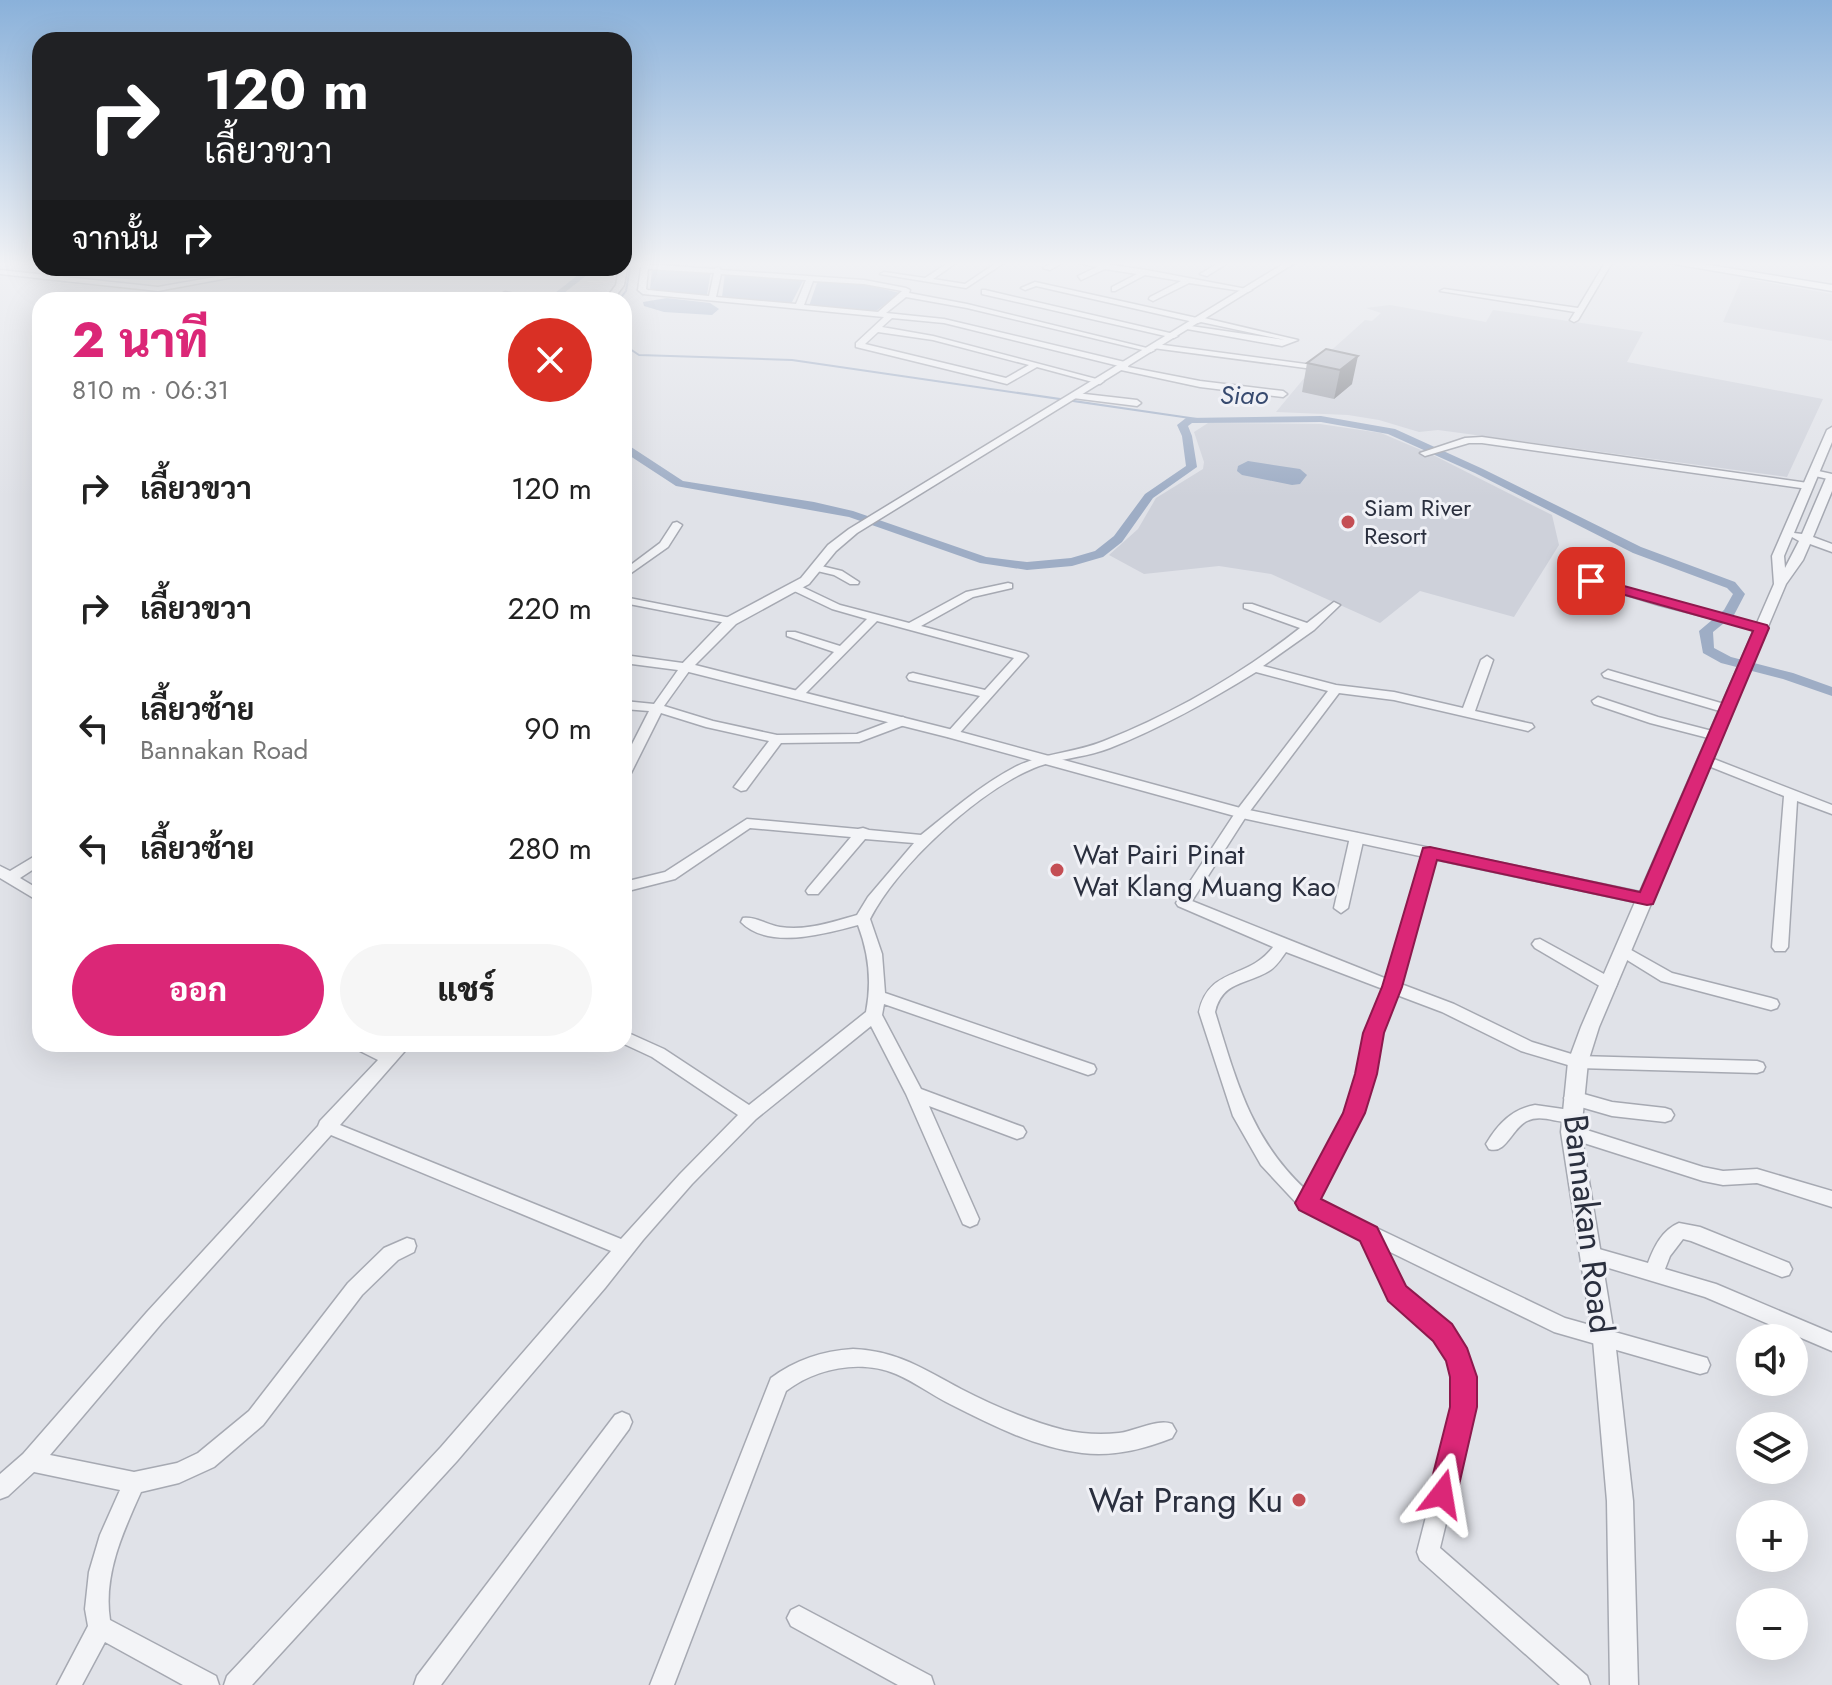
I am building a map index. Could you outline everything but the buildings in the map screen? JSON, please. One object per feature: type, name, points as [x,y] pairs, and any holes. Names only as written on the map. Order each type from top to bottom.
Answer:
[{"type":"street","points":[[865,340],[859,345],[1007,381],[1037,364]]},
{"type":"street","points":[[936,340],[1100,381]]},
{"type":"street","points":[[1021,340],[1200,384],[1283,394]]},
{"type":"street","points":[[1117,340],[1154,348],[1313,367]]},
{"type":"street","points":[[632,746],[686,667],[731,621],[794,587],[853,531],[1168,340]]},
{"type":"street","points":[[1258,340],[1282,344],[1292,340]]},
{"type":"street","points":[[1071,399],[1137,403]]},
{"type":"street","name":"Bannakan Road","points":[[1780,584],[1778,556],[1831,432]]},
{"type":"street","points":[[1425,453],[1482,440],[1808,486]]},
{"type":"street","points":[[1814,473],[1832,478]]},
{"type":"street","name":"Bannakan Road","points":[[1617,1678],[1623,1547],[1604,1340],[1572,1115],[1578,1062],[1780,584],[1828,495],[1832,478]]},
{"type":"street","points":[[632,568],[664,545],[677,525]]},
{"type":"street","points":[[1788,534],[1832,548]]},
{"type":"street","points":[[817,568],[838,573],[854,582]]},
{"type":"street","points":[[1566,573],[1762,628]]},
{"type":"street","points":[[912,626],[970,594],[1008,586]]},
{"type":"street","points":[[794,587],[836,607],[1022,656],[952,734]]},
{"type":"street","points":[[632,602],[731,621]]},
{"type":"street","points":[[748,922],[764,930],[795,936],[863,919],[873,900],[924,840],[990,788],[1025,767],[1102,747],[1256,668],[1310,628],[1334,605]]},
{"type":"street","points":[[1248,606],[1310,628]]},
{"type":"street","points":[[798,694],[874,618]]},
{"type":"street","points":[[791,634],[841,650]]},
{"type":"street","points":[[632,660],[686,667],[798,694],[1242,813],[1647,899]]},
{"type":"street","points":[[1468,713],[1487,660]]},
{"type":"street","points":[[1256,668],[1336,689],[1394,696],[1528,727]]},
{"type":"street","points":[[1608,674],[1727,709]]},
{"type":"street","points":[[913,677],[988,694]]},
{"type":"street","points":[[1336,689],[1242,813],[1183,903],[1448,1008],[1527,1047],[1578,1062],[1757,1067]]},
{"type":"street","points":[[1598,701],[1716,736]]},
{"type":"street","points":[[632,706],[657,708],[777,739],[859,738],[903,721]]},
{"type":"street","points":[[741,787],[777,739]]},
{"type":"street","points":[[1706,760],[1832,810]]},
{"type":"street","points":[[1780,947],[1791,794]]},
{"type":"street","points":[[632,885],[670,876],[747,823],[924,840]]},
{"type":"street","points":[[813,891],[863,832]]},
{"type":"street","points":[[1341,908],[1357,837]]},
{"type":"street","points":[[1307,1203],[1354,1113],[1366,1074],[1373,1033],[1392,987],[1430,853]]},
{"type":"street","points":[[4,876],[32,862]]},
{"type":"street","points":[[4,876],[32,892]]},
{"type":"street","points":[[863,919],[875,947],[876,1006],[970,1219]]},
{"type":"street","points":[[1540,944],[1609,984]]},
{"type":"street","points":[[1283,945],[1265,967],[1224,982],[1208,1002],[1207,1012],[1243,1126],[1283,1183],[1307,1203],[1561,1326],[1700,1365]]},
{"type":"street","points":[[1624,951],[1667,977],[1771,1004]]},
{"type":"street","points":[[236,1685],[449,1454],[624,1248],[750,1114],[876,1006],[899,1002],[1088,1069]]},
{"type":"street","points":[[632,1041],[658,1053],[750,1114]]},
{"type":"street","points":[[0,1488],[31,1461],[395,1052]]},
{"type":"street","points":[[915,1094],[1017,1132]]},
{"type":"street","points":[[1495,1144],[1511,1120],[1523,1112],[1572,1115],[1612,1109],[1665,1115]]},
{"type":"street","points":[[1572,1115],[1703,1174],[1723,1178],[1757,1176],[1832,1199]]},
{"type":"street","points":[[326,1126],[624,1248]]},
{"type":"street","points":[[1654,1273],[1659,1254],[1679,1231],[1693,1233],[1782,1269]]},
{"type":"street","points":[[1369,1234],[1397,1293],[1442,1333],[1458,1357],[1463,1377],[1464,1407],[1428,1552],[1578,1685]]},
{"type":"street","points":[[31,1461],[134,1483],[179,1473],[206,1460],[256,1418],[355,1289],[391,1254],[407,1246]]},
{"type":"street","points":[[1592,1255],[1709,1290],[1832,1342]]},
{"type":"street","points":[[662,1685],[778,1385],[801,1369],[822,1362],[862,1359],[896,1365],[1026,1428],[1073,1442],[1105,1446],[1165,1431]]},
{"type":"street","points":[[426,1685],[622,1422]]},
{"type":"street","points":[[69,1685],[100,1627],[95,1608],[97,1584],[134,1483]]},
{"type":"street","points":[[799,1618],[922,1685]]},
{"type":"street","points":[[100,1627],[207,1685]]},
{"type":"shaded area","points":[[1343,340],[1639,340],[1627,362],[1823,399],[1787,477],[1438,430],[1419,432],[1348,415],[1276,412],[1315,365]]},
{"type":"shaded area","name":"Siam River Resort","points":[[1208,423],[1320,424],[1381,433],[1435,456],[1552,515],[1559,545],[1514,617],[1420,591],[1380,623],[1271,574],[1219,566],[1144,574],[1109,555],[1138,529],[1156,498],[1203,469],[1204,462],[1194,432]]},
{"type":"water","points":[[1248,461],[1300,469],[1307,475],[1300,484],[1292,485],[1242,475],[1237,471],[1238,466]]},
{"type":"waterway","points":[[632,350],[639,355],[792,360],[1197,419]]},
{"type":"waterway","name":"Siao","points":[[632,452],[680,484],[853,514],[984,560],[1027,566],[1072,562],[1099,554],[1118,539],[1149,496],[1192,467],[1182,425],[1190,420],[1321,419],[1391,431],[1637,550],[1731,585],[1739,594],[1729,612],[1706,631],[1708,650],[1726,660],[1788,676],[1832,692]]},
{"type":"place","name":"Siam River Resort","points":[[1348,522]]},
{"type":"place","name":"Wat Pairi Pinat Wat Klang Muang Kao","points":[[1057,870]]},
{"type":"place","name":"Wat Prang Ku","points":[[1299,1500]]},
{"type":"route","points":[[1442,1494],[1464,1407],[1463,1377],[1458,1357],[1442,1333],[1397,1293],[1369,1234],[1307,1203],[1354,1113],[1366,1074],[1373,1033],[1392,987],[1430,853],[1647,899],[1762,628],[1591,581]]}]
